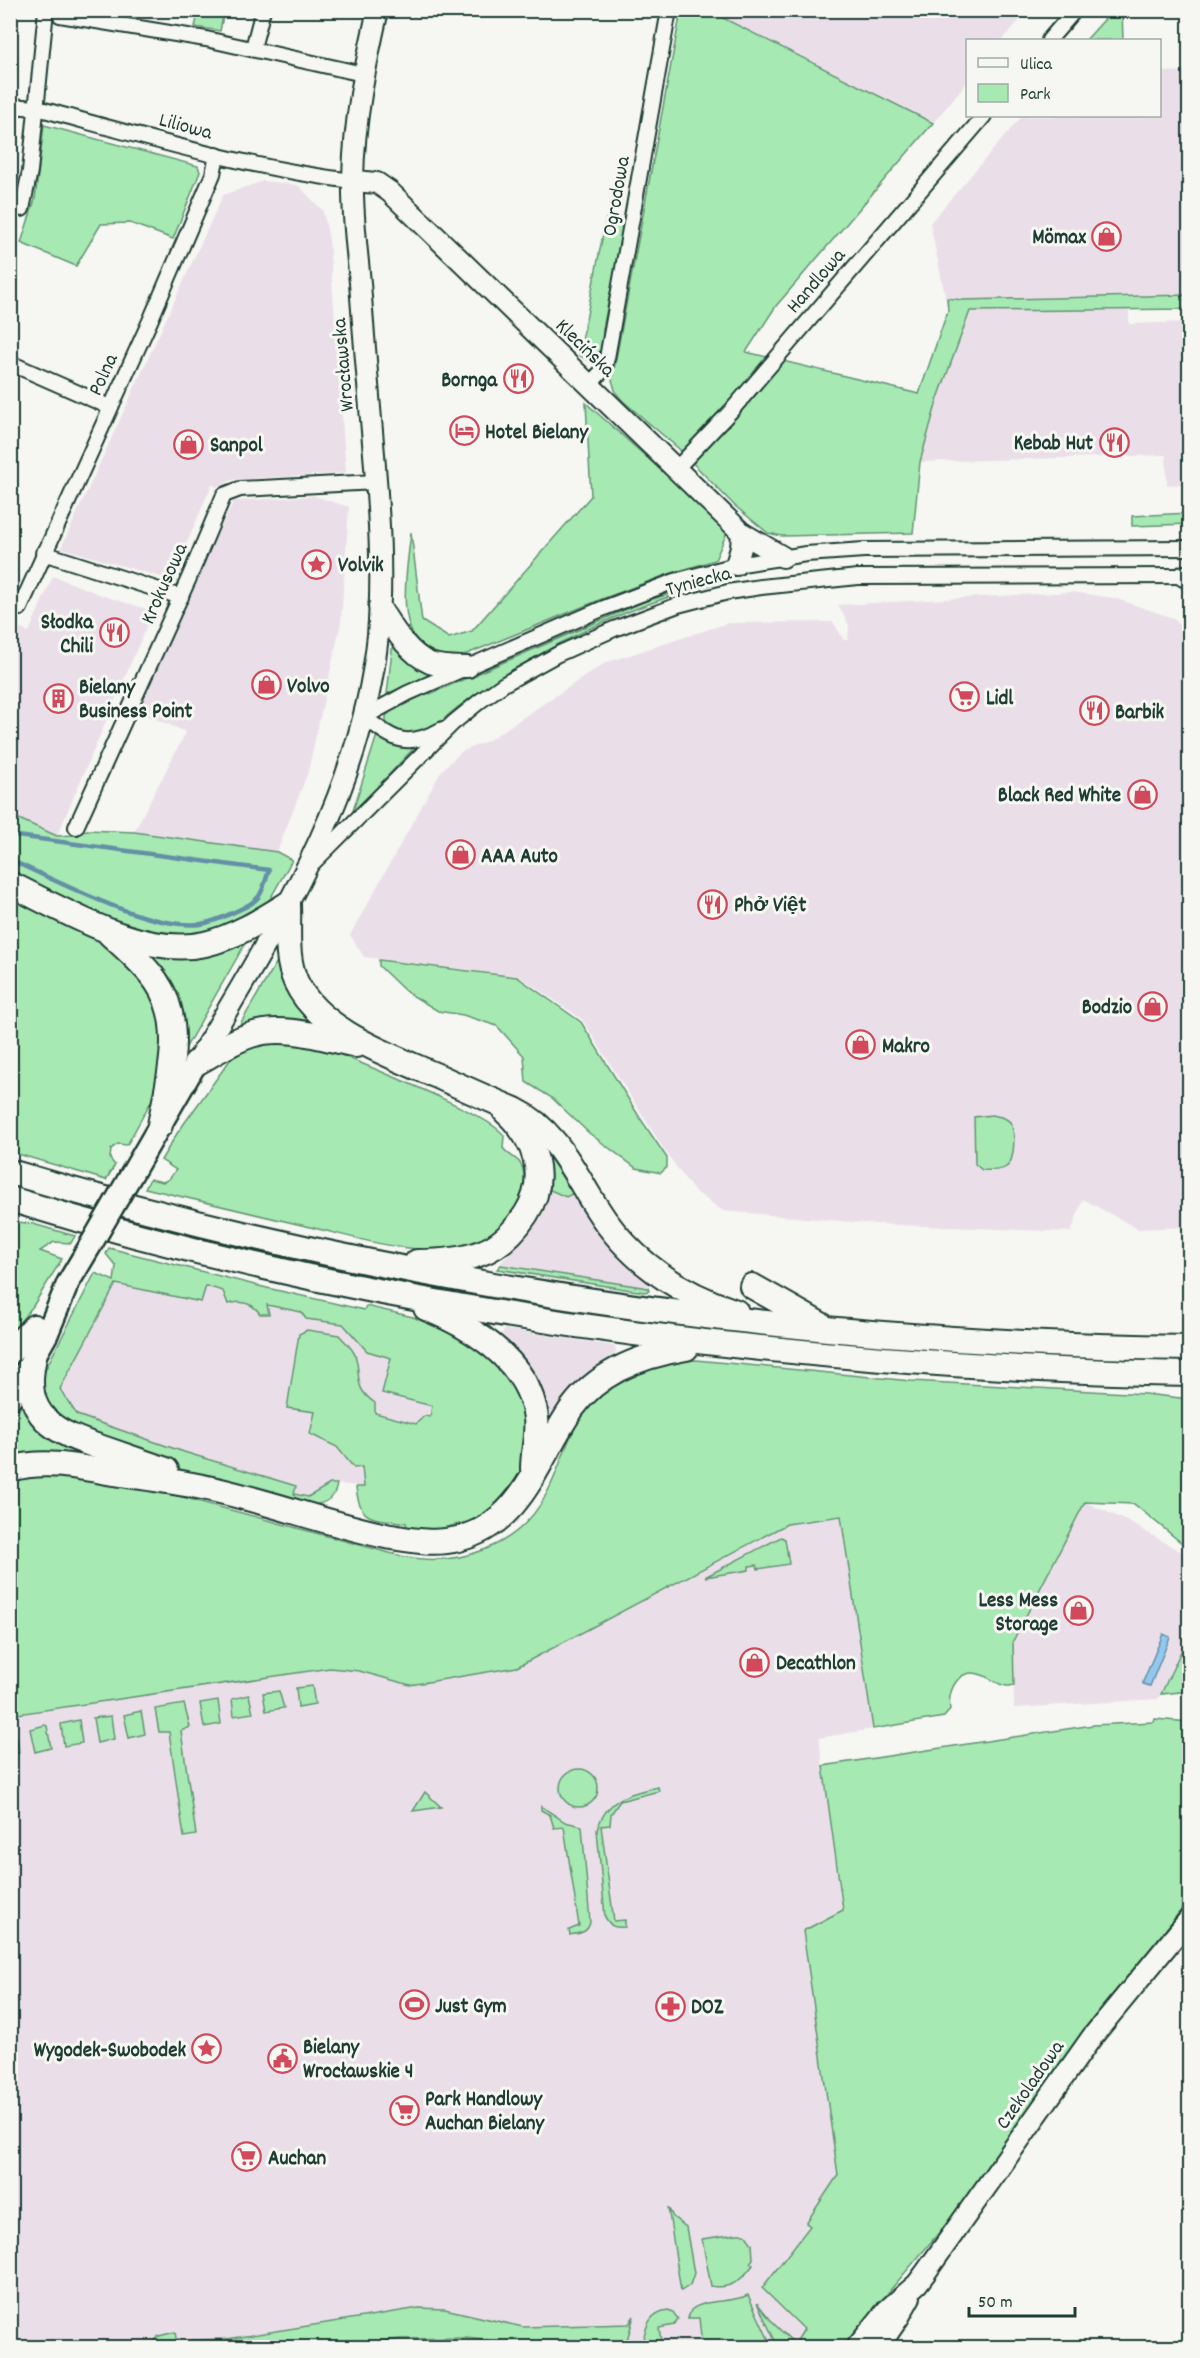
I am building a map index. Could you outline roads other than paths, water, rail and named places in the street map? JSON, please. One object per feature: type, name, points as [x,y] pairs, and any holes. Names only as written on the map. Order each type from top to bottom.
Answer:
[{"type":"highway","points":[[10,884],[104,929],[149,943],[191,946],[219,940],[288,904],[289,960],[301,992],[313,1007],[333,1024],[377,1050],[520,1112],[546,1133],[569,1161],[614,1233],[657,1274],[686,1291],[723,1308],[793,1326]]},
{"type":"highway","points":[[104,929],[152,976],[163,994],[169,1011],[173,1030],[173,1053],[160,1125]]},
{"type":"highway","points":[[196,1063],[249,1036],[269,1031],[295,1033],[377,1050]]},
{"type":"highway","points":[[358,1259],[419,1262],[471,1256],[498,1244],[520,1223],[535,1198],[538,1181],[537,1162],[533,1147],[519,1126],[512,1117],[489,1099]]},
{"type":"highway","points":[[10,1172],[184,1219],[358,1259],[558,1296],[705,1317],[832,1330],[1010,1343],[1190,1348]]},
{"type":"highway","points":[[10,1199],[169,1243],[376,1290],[586,1326],[709,1343],[912,1363],[1190,1374]]},
{"type":"highway","points":[[752,1286],[832,1330]]},
{"type":"highway","points":[[376,1290],[418,1305],[473,1330],[494,1346],[516,1370],[529,1394],[536,1419],[532,1475]]},
{"type":"highway","points":[[10,1352],[34,1327]]},
{"type":"highway","points":[[34,1357],[31,1382],[39,1410],[52,1427],[73,1439],[143,1462],[216,1490],[368,1532],[410,1540],[442,1542],[477,1533],[500,1518],[518,1501],[574,1406],[614,1370],[656,1353],[709,1343]]},
{"type":"highway","points":[[10,1469],[42,1464],[62,1464],[216,1490]]},
{"type":"main road","name":"Wrocławska","points":[[196,1063],[307,869],[345,782],[363,717],[374,665],[380,569],[376,482],[353,181],[356,119],[363,74],[378,10]]},
{"type":"main road","name":"Klecińska","points":[[353,181],[377,183],[390,192],[742,533],[783,557]]},
{"type":"main road","points":[[736,565],[742,533]]},
{"type":"main road","points":[[379,606],[401,637],[419,656],[431,663],[468,667]]},
{"type":"main road","points":[[10,1399],[47,1334],[69,1283],[196,1063]]},
{"type":"main road","points":[[10,1365],[34,1327],[69,1283]]},
{"type":"main road","name":"Czekoladowa","points":[[878,2348],[916,2284],[1092,2037],[1190,1918]]},
{"type":"main road","name":"Czekoladowa","points":[[856,2348],[887,2310],[916,2284]]},
{"type":"street","points":[[22,209],[30,171],[46,10]]},
{"type":"street","points":[[253,48],[263,10]]},
{"type":"street","name":"Ogrodowa","points":[[590,384],[604,369],[607,358],[669,10]]},
{"type":"street","points":[[1050,39],[1075,10]]},
{"type":"street","points":[[60,15],[253,48],[363,74]]},
{"type":"street","name":"Liliowa","points":[[10,106],[37,108],[217,155],[312,176],[353,181]]},
{"type":"street","name":"Handlowa","points":[[676,469],[731,411],[983,117]]},
{"type":"street","name":"Polna","points":[[15,606],[43,554],[110,407],[200,206],[213,174],[217,155]]},
{"type":"street","points":[[10,363],[110,407]]},
{"type":"street","name":"Krokusowa","points":[[76,827],[181,597],[224,495],[240,489],[376,482]]},
{"type":"street","name":"Tyniecka","points":[[363,717],[394,699],[639,594],[675,581],[736,565],[834,552],[912,549],[1190,548]]},
{"type":"street","points":[[43,554],[181,597]]},
{"type":"street","name":"Tyniecka","points":[[307,869],[453,723],[504,684],[558,654],[614,629],[678,605],[728,592],[815,580],[858,577],[1188,577]]},
{"type":"street","points":[[363,717],[391,736],[403,740],[424,739],[453,723]]},
{"type":"water","points":[[1163,1634],[1170,1637],[1150,1686],[1143,1684],[1143,1682]]},
{"type":"waterway","points":[[10,835],[269,870],[261,893],[251,904],[209,922],[179,924],[130,912],[79,892],[10,860]]},
{"type":"place","name":"Mömax","points":[[1107,236]]},
{"type":"place","name":"Bornga","points":[[518,379]]},
{"type":"place","name":"Hotel Bielany","points":[[464,431]]},
{"type":"place","name":"Kebab Hut","points":[[1114,442]]},
{"type":"place","name":"Sanpol","points":[[189,444]]},
{"type":"place","name":"Volvik","points":[[317,564]]},
{"type":"place","name":"Słodka Chili","points":[[114,633]]},
{"type":"place","name":"Volvo","points":[[266,685]]},
{"type":"place","name":"Lidl","points":[[965,697]]},
{"type":"place","name":"Bielany Business Point","points":[[58,698]]},
{"type":"place","name":"Barbik","points":[[1094,711]]},
{"type":"place","name":"Black Red White","points":[[1142,794]]},
{"type":"place","name":"AAA Auto","points":[[460,855]]},
{"type":"place","name":"Phở Việt","points":[[713,904]]},
{"type":"place","name":"Bodzio","points":[[1153,1006]]},
{"type":"place","name":"Makro","points":[[861,1045]]},
{"type":"place","name":"Less Mess Storage","points":[[1079,1611]]},
{"type":"place","name":"Decathlon","points":[[755,1662]]},
{"type":"place","name":"Just Gym","points":[[414,2005]]},
{"type":"place","name":"DOZ","points":[[670,2006]]},
{"type":"place","name":"Wygodek-Swobodek","points":[[207,2049]]},
{"type":"place","name":"Bielany Wrocławskie 4","points":[[282,2058]]},
{"type":"place","name":"Park Handlowy Auchan Bielany","points":[[404,2110]]},
{"type":"place","name":"Auchan","points":[[247,2157]]}]
